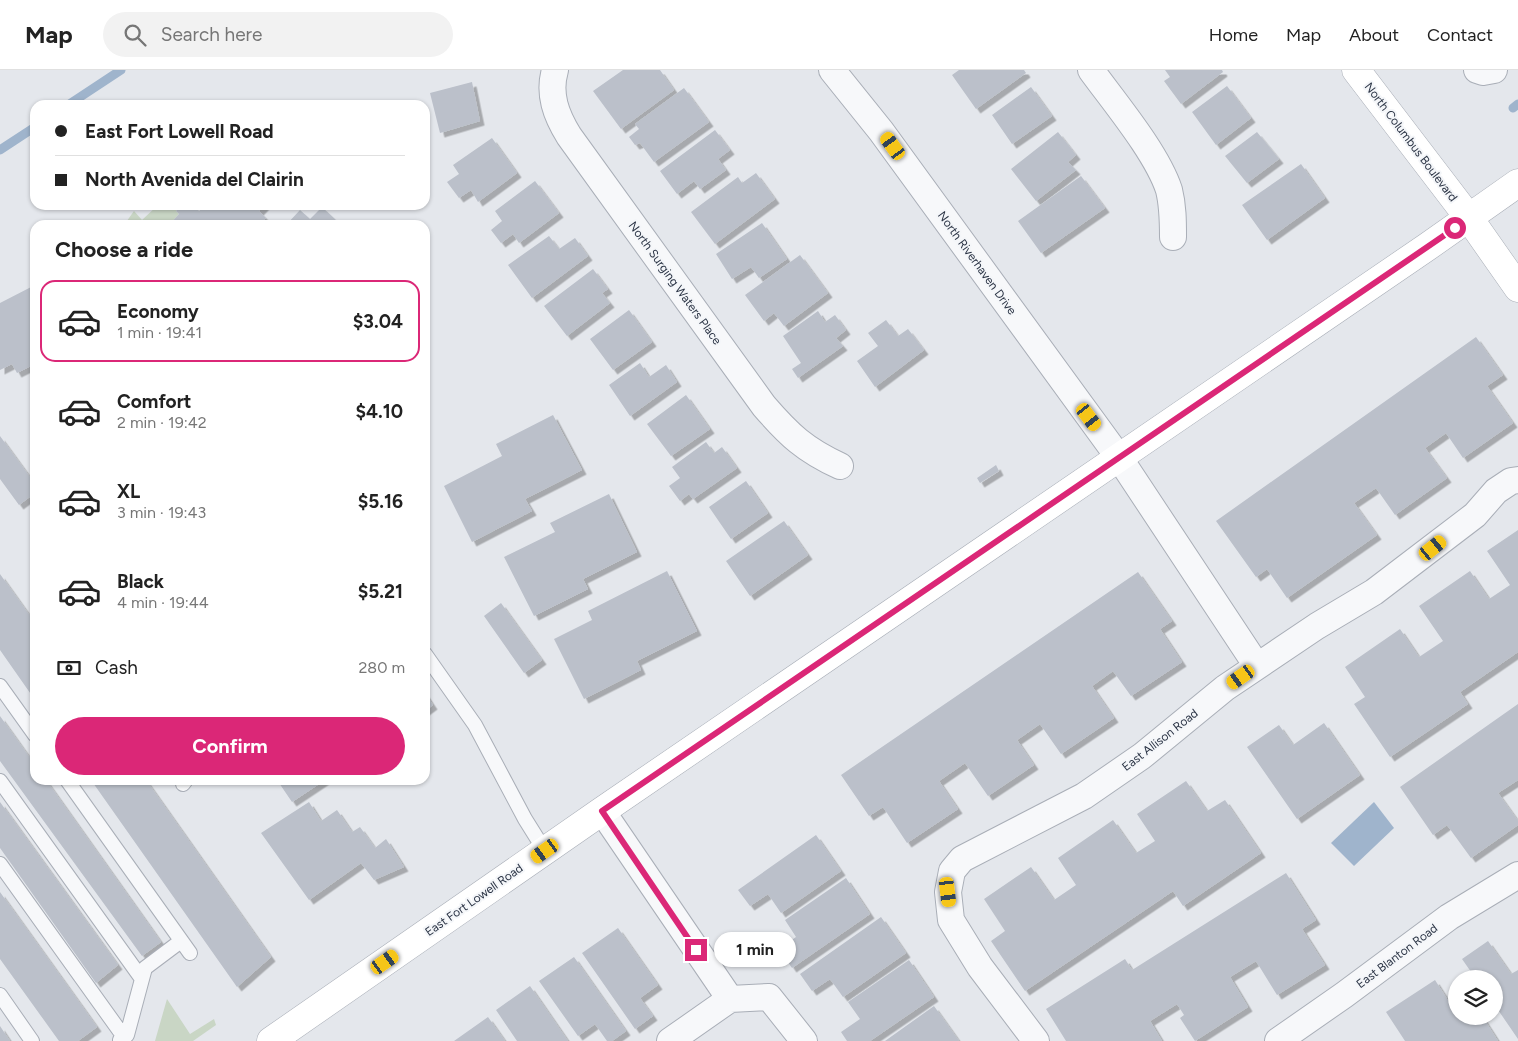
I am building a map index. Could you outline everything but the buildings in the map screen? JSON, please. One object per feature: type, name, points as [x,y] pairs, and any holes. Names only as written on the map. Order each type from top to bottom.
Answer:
[{"type":"main road","name":"North Columbus Boulevard","points":[[1356,70],[1468,218],[1518,288]]},
{"type":"main road","name":"East Fort Lowell Road","points":[[270,1041],[1518,183]]},
{"type":"street","name":"North Surging Waters Place","points":[[555,70],[552,81],[553,100],[558,118],[586,160],[780,426],[798,443],[840,466]]},
{"type":"street","name":"North Riverhaven Drive","points":[[832,70],[881,131],[1120,458],[1257,666]]},
{"type":"street","points":[[1091,70],[1145,145],[1159,168],[1168,190],[1173,212],[1173,236]]},
{"type":"street","points":[[1477,70],[1484,72],[1494,70]]},
{"type":"street","name":"East Allison Road","points":[[1036,1041],[980,967],[951,920],[948,892],[952,871],[962,859],[1084,796],[1142,756],[1225,688],[1317,626],[1374,592],[1475,515],[1496,491],[1511,481],[1518,480]]},
{"type":"street","points":[[602,811],[730,999]]},
{"type":"street","name":"East Blanton Road","points":[[1278,1041],[1344,995],[1449,917],[1518,875]]},
{"type":"street","points":[[670,1041],[730,999],[769,997],[804,1041]]},
{"type":"lane","points":[[430,661],[475,725],[525,819],[545,851]]},
{"type":"lane","points":[[0,686],[30,728]]},
{"type":"lane","points":[[0,781],[142,979]]},
{"type":"lane","points":[[0,864],[121,1039],[127,1035],[145,968],[185,947],[71,785]]},
{"type":"lane","points":[[0,996],[32,1041]]},
{"type":"green space","points":[[153,210],[177,210],[179,214],[174,220],[142,220]]},
{"type":"green space","points":[[134,211],[142,220],[128,220]]},
{"type":"green space","points":[[167,999],[190,1034],[214,1019],[216,1025],[193,1041],[155,1041]]},
{"type":"water","points":[[1374,802],[1394,828],[1354,866],[1331,843]]},
{"type":"waterway","points":[[76,100],[121,70]]},
{"type":"waterway","points":[[1513,108],[1518,104]]},
{"type":"waterway","points":[[0,150],[30,130]]},
{"type":"route","points":[[696,950],[602,811],[1455,228]]}]
